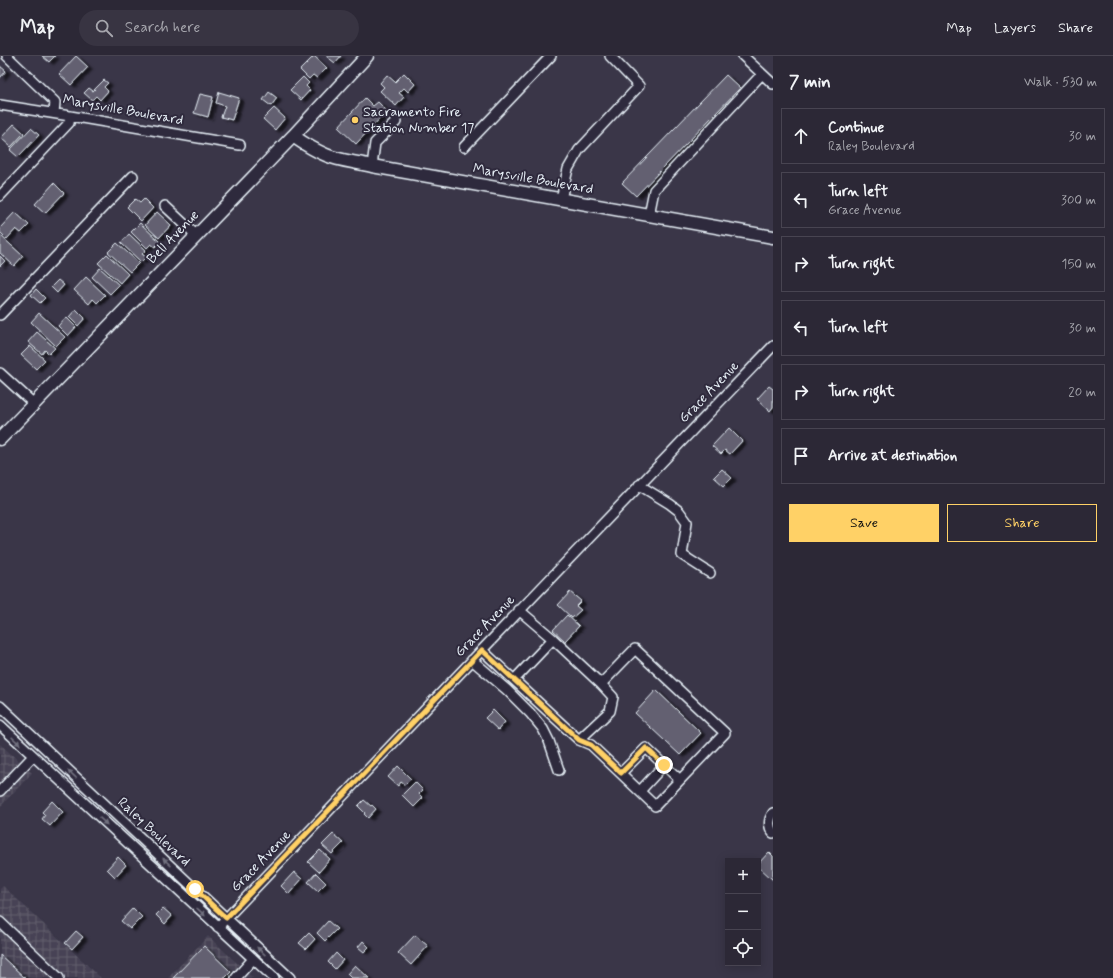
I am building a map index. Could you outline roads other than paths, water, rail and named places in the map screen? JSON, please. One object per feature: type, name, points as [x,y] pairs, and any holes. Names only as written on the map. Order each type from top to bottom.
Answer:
[{"type":"main road","name":"Bell Avenue","points":[[0,439],[293,136],[368,56]]},
{"type":"main road","name":"Marysville Boulevard","points":[[293,136],[327,156],[372,166],[773,237]]},
{"type":"street","points":[[7,56],[55,102],[54,113]]},
{"type":"street","points":[[464,147],[551,56]]},
{"type":"street","points":[[561,199],[568,169],[579,150],[639,86],[610,56]]},
{"type":"street","points":[[743,56],[773,84]]},
{"type":"street","points":[[649,215],[654,190],[762,74]]},
{"type":"street","name":"Marysville Boulevard","points":[[0,105],[240,145]]},
{"type":"street","points":[[0,196],[69,123],[70,116]]},
{"type":"street","points":[[372,166],[375,143],[396,122]]},
{"type":"street","points":[[0,315],[133,176]]},
{"type":"street","points":[[165,206],[196,235]]},
{"type":"street","name":"Grace Avenue","points":[[218,927],[519,610],[773,346]]},
{"type":"street","points":[[0,373],[34,404]]},
{"type":"street","points":[[640,485],[679,511],[687,522],[682,555],[710,573]]},
{"type":"street","points":[[519,610],[553,639],[613,697],[610,711],[579,740]]},
{"type":"street","points":[[514,680],[553,639]]},
{"type":"street","points":[[482,650],[579,740],[591,745],[655,806],[725,733],[635,649],[601,684]]},
{"type":"street","points":[[472,660],[521,704],[543,729],[549,741],[559,770]]},
{"type":"street","name":"Raley Boulevard","points":[[0,706],[290,978]]},
{"type":"street","name":"Raley Boulevard","points":[[0,725],[274,978]]},
{"type":"street","points":[[621,773],[646,748],[680,780]]},
{"type":"street","points":[[0,791],[33,756]]},
{"type":"street","points":[[640,791],[664,765]]},
{"type":"street","points":[[773,813],[770,818],[770,827],[773,833]]},
{"type":"street","points":[[0,922],[59,978]]},
{"type":"street","points":[[236,978],[253,959]]},
{"type":"place","name":"Sacramento Fire Station Number 17","points":[[355,120]]}]
